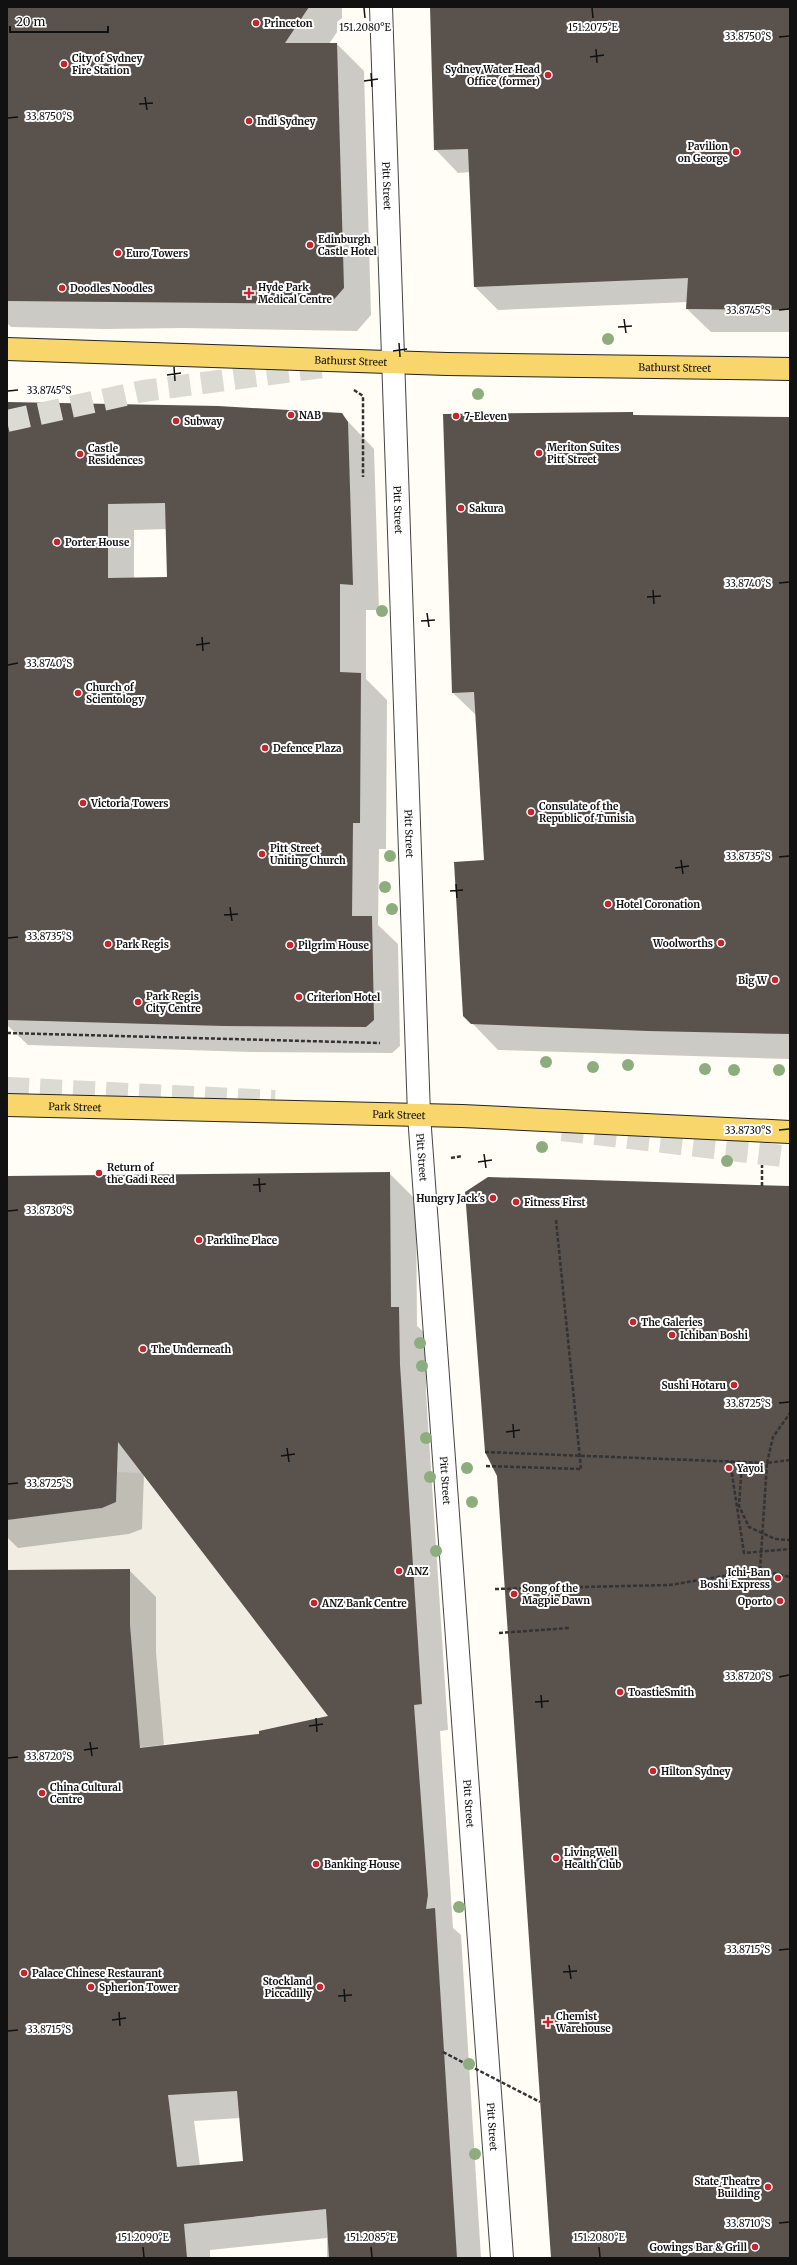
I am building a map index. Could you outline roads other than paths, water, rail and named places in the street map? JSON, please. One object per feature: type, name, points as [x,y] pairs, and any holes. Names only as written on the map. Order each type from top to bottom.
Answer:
[{"type":"main road","name":"Bathurst Street","points":[[7,349],[394,362],[790,369]]},
{"type":"main road","name":"Park Street","points":[[7,1105],[418,1115],[790,1132]]},
{"type":"street","name":"Pitt Street","points":[[381,7],[418,1115],[502,2258]]},
{"type":"tunnel","points":[[7,421],[143,391],[331,366]]},
{"type":"tunnel","points":[[7,1088],[275,1101]]},
{"type":"tunnel","points":[[562,1130],[790,1157]]},
{"type":"place","name":"Princeton","points":[[256,23]]},
{"type":"place","name":"City of Sydney Fire Station","points":[[64,64]]},
{"type":"place","name":"Sydney Water Head Office (former)","points":[[548,75]]},
{"type":"place","name":"Indi Sydney","points":[[249,121]]},
{"type":"place","name":"Pavilion on George","points":[[736,152]]},
{"type":"place","name":"Edinburgh Castle Hotel","points":[[310,245]]},
{"type":"place","name":"Euro Towers","points":[[118,253]]},
{"type":"place","name":"Doodles Noodles","points":[[62,288]]},
{"type":"place","name":"Hyde Park Medical Centre","points":[[249,293]]},
{"type":"place","name":"NAB","points":[[291,415]]},
{"type":"place","name":"7-Eleven","points":[[456,416]]},
{"type":"place","name":"Subway","points":[[176,421]]},
{"type":"place","name":"Meriton Suites Pitt Street","points":[[539,453]]},
{"type":"place","name":"Castle Residences","points":[[80,454]]},
{"type":"place","name":"Sakura","points":[[461,508]]},
{"type":"place","name":"Porter House","points":[[57,542]]},
{"type":"place","name":"Church of Scientology","points":[[78,693]]},
{"type":"place","name":"Defence Plaza","points":[[265,748]]},
{"type":"place","name":"Victoria Towers","points":[[83,803]]},
{"type":"place","name":"Consulate of the Republic of Tunisia","points":[[531,812]]},
{"type":"place","name":"Pitt Street Uniting Church","points":[[262,854]]},
{"type":"place","name":"Hotel Coronation","points":[[608,904]]},
{"type":"place","name":"Woolworths","points":[[721,943]]},
{"type":"place","name":"Park Regis","points":[[108,944]]},
{"type":"place","name":"Pilgrim House","points":[[290,945]]},
{"type":"place","name":"Big W","points":[[775,980]]},
{"type":"place","name":"Criterion Hotel","points":[[299,997]]},
{"type":"place","name":"Park Regis City Centre","points":[[138,1002]]},
{"type":"place","name":"Return of the Gadi Reed","points":[[99,1173]]},
{"type":"place","name":"Hungry Jack's","points":[[493,1198]]},
{"type":"place","name":"Fitness First","points":[[516,1202]]},
{"type":"place","name":"Parkline Place","points":[[199,1240]]},
{"type":"place","name":"The Galeries","points":[[633,1322]]},
{"type":"place","name":"Ichiban Boshi","points":[[672,1335]]},
{"type":"place","name":"The Underneath","points":[[143,1349]]},
{"type":"place","name":"Sushi Hotaru","points":[[734,1385]]},
{"type":"place","name":"Yayoi","points":[[729,1468]]},
{"type":"place","name":"ANZ","points":[[399,1571]]},
{"type":"place","name":"Ichi-Ban Boshi Express","points":[[778,1578]]},
{"type":"place","name":"Song of the Magpie Dawn","points":[[514,1594]]},
{"type":"place","name":"Oporto","points":[[780,1601]]},
{"type":"place","name":"ANZ Bank Centre","points":[[314,1603]]},
{"type":"place","name":"ToastieSmith","points":[[620,1692]]},
{"type":"place","name":"Hilton Sydney","points":[[653,1771]]},
{"type":"place","name":"China Cultural Centre","points":[[42,1793]]},
{"type":"place","name":"LivingWell Health Club","points":[[556,1858]]},
{"type":"place","name":"Banking House","points":[[316,1864]]},
{"type":"place","name":"Palace Chinese Restaurant","points":[[24,1973]]},
{"type":"place","name":"Spherion Tower","points":[[91,1987]]},
{"type":"place","name":"Stockland Piccadilly","points":[[320,1987]]},
{"type":"place","name":"Chemist Warehouse","points":[[548,2022]]},
{"type":"place","name":"State Theatre Building","points":[[768,2187]]},
{"type":"place","name":"Gowings Bar & Grill","points":[[755,2247]]}]
